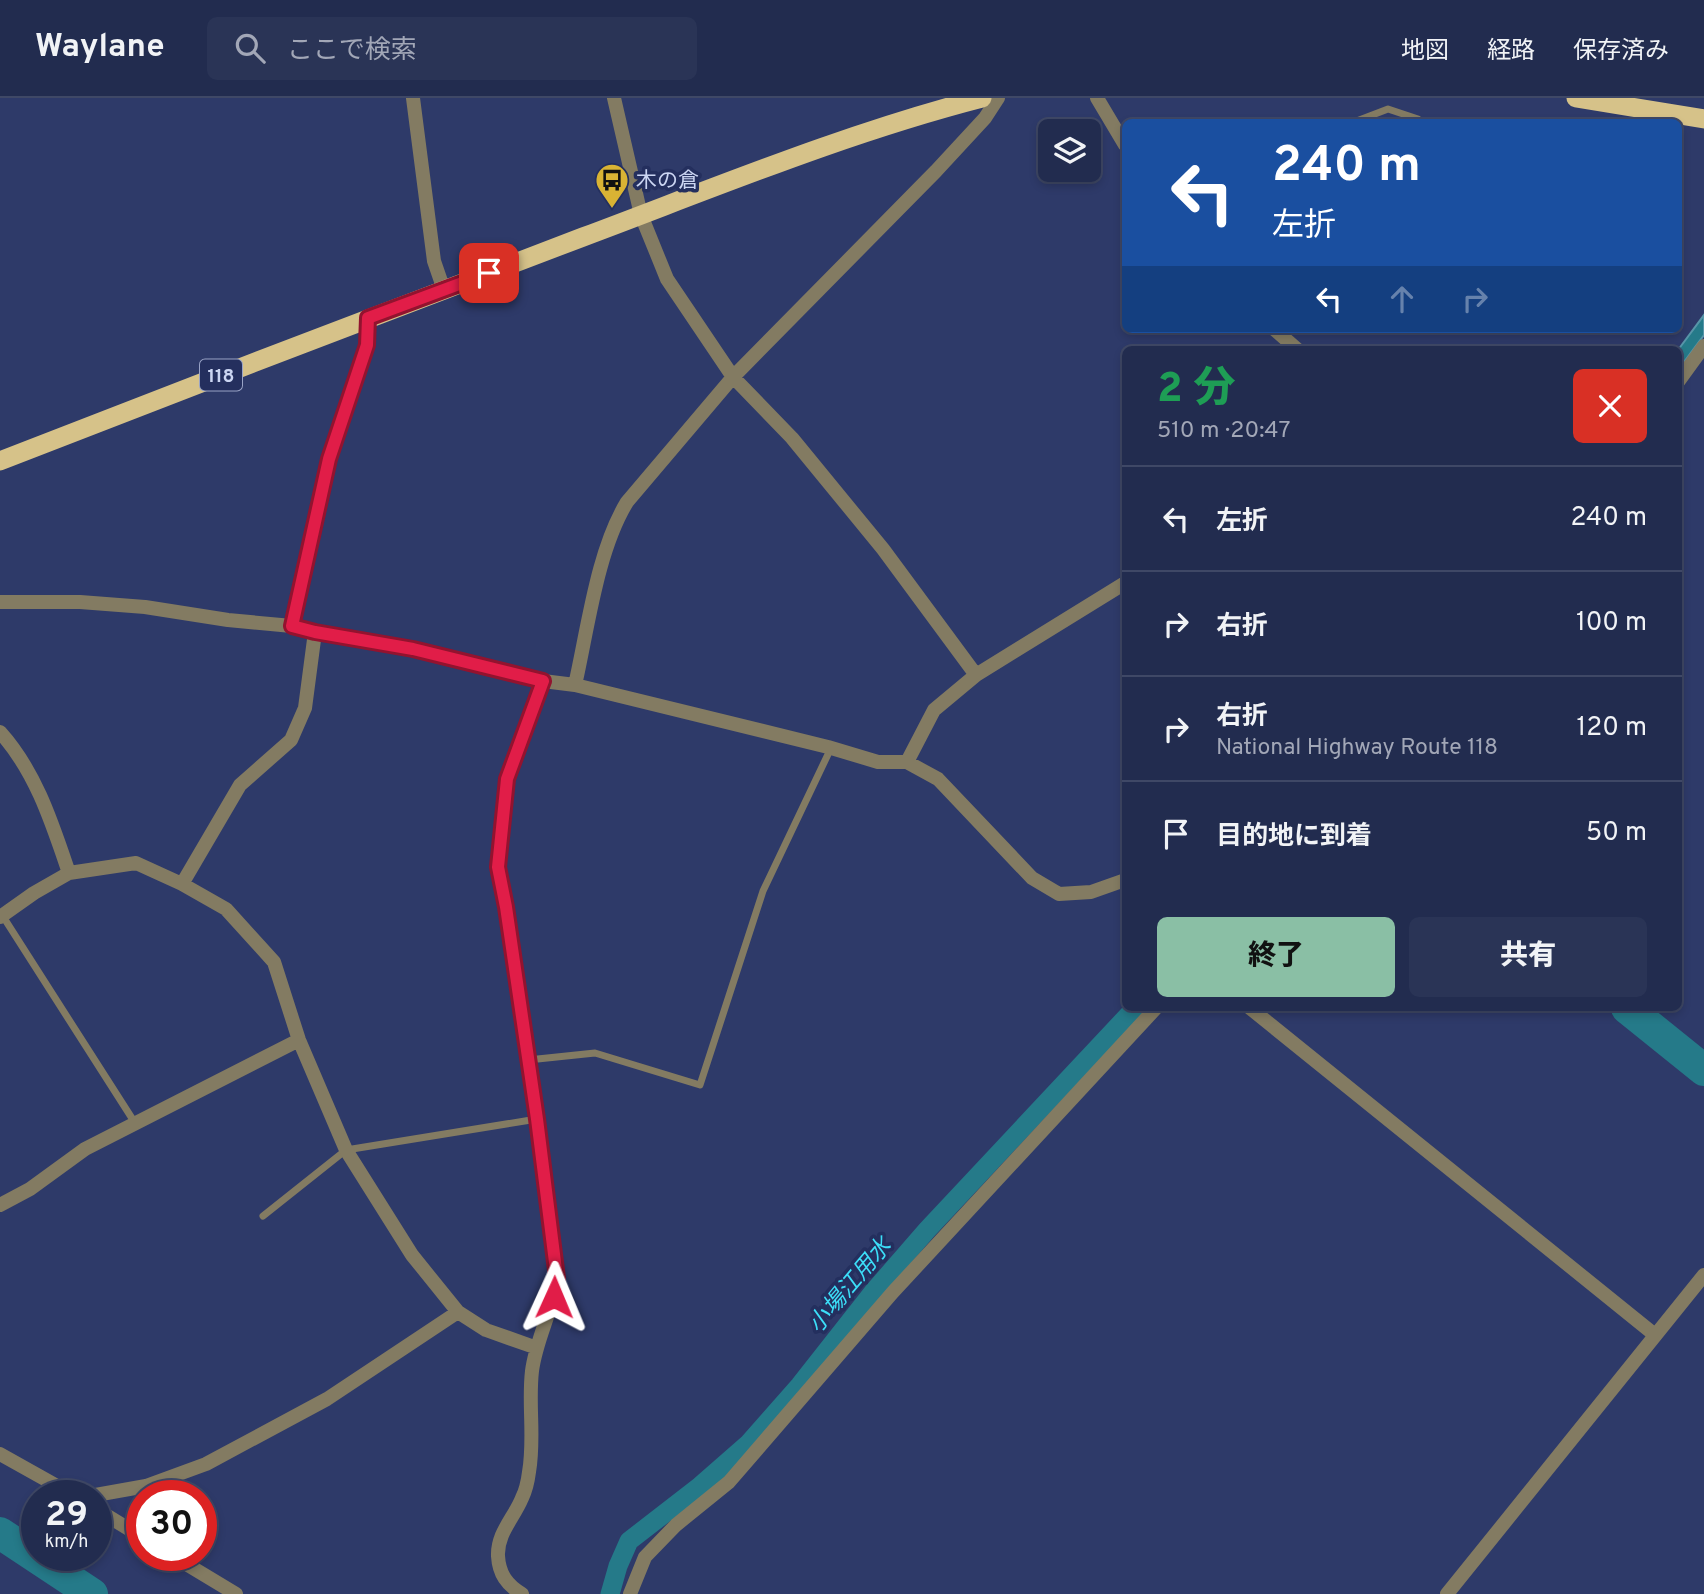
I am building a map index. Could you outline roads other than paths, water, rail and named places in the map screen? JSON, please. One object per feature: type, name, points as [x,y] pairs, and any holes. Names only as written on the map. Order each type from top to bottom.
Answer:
[{"type":"highway","name":"118","points":[[0,461],[641,215],[850,138],[927,112],[982,98]]},
{"type":"highway","points":[[1576,98],[1704,119]]},
{"type":"street","points":[[413,98],[433,261],[444,290]]},
{"type":"street","points":[[614,98],[641,215],[667,278],[733,377],[792,438],[875,538],[976,675]]},
{"type":"street","points":[[575,685],[604,552],[615,522],[627,502],[733,377],[936,171],[985,118],[998,98]]},
{"type":"street","points":[[1097,98],[1122,140]]},
{"type":"street","points":[[292,626],[329,459],[367,345],[368,318]]},
{"type":"street","points":[[1279,333],[1293,346]]},
{"type":"street","points":[[1682,376],[1704,346]]},
{"type":"street","points":[[907,762],[933,710],[976,675],[1122,585]]},
{"type":"street","points":[[0,602],[80,602],[145,607],[228,620],[292,626],[413,649],[543,681],[575,685],[831,747],[878,761],[907,762],[937,779],[1032,878],[1059,894],[1091,892],[1122,881]]},
{"type":"street","points":[[182,884],[240,785],[291,740],[306,709],[315,632]]},
{"type":"street","points":[[522,1594],[510,1587],[500,1571],[498,1553],[501,1535],[523,1497],[529,1473],[532,1446],[530,1394],[537,1348],[554,1297],[557,1278],[537,1119],[498,867],[507,779],[543,681]]},
{"type":"street","points":[[0,732],[19,757],[46,806],[69,873]]},
{"type":"street","points":[[1,916],[69,873],[136,863],[182,884],[226,909],[274,962],[299,1040],[346,1150],[412,1255],[458,1312],[486,1330],[537,1348]]},
{"type":"street","points":[[630,1594],[645,1557],[676,1525],[729,1482],[892,1292],[1153,1011]]},
{"type":"street","points":[[1254,1011],[1655,1335]]},
{"type":"street","points":[[0,1205],[30,1189],[85,1149],[299,1040]]},
{"type":"street","points":[[1447,1594],[1704,1275]]},
{"type":"street","points":[[112,1492],[146,1486],[206,1464],[327,1399],[458,1312]]},
{"type":"street","points":[[0,1454],[46,1480]]},
{"type":"street","points":[[198,1571],[236,1594]]},
{"type":"lane","points":[[1362,119],[1388,109],[1418,119]]},
{"type":"lane","points":[[528,1060],[595,1053],[700,1085],[763,891],[831,747]]},
{"type":"lane","points":[[1,916],[135,1123]]},
{"type":"lane","points":[[263,1216],[346,1150],[537,1119]]},
{"type":"waterway","name":"小場江用水","points":[[610,1594],[629,1541],[700,1486],[748,1444],[927,1230],[1132,1011]]},
{"type":"waterway","points":[[1631,1011],[1704,1070]]},
{"type":"waterway","points":[[0,1533],[92,1594]]},
{"type":"place","name":"木の倉","points":[[612,210]]}]
